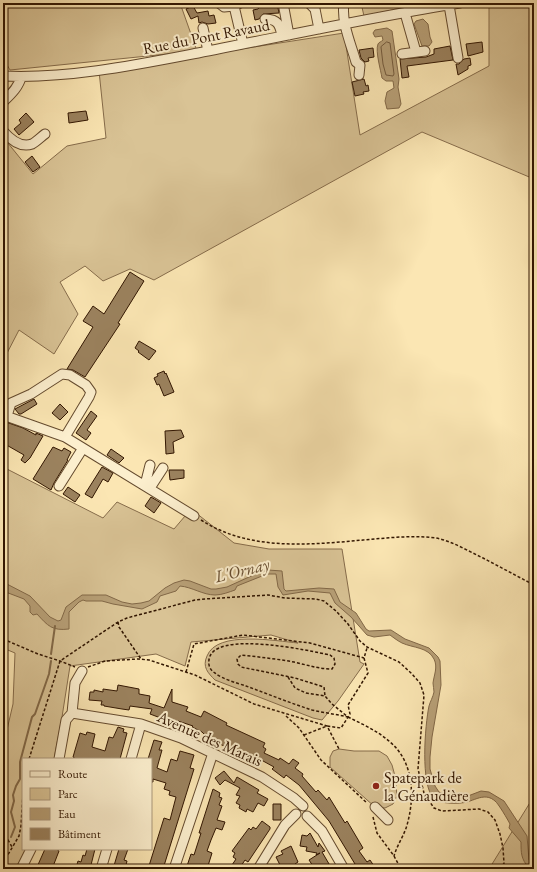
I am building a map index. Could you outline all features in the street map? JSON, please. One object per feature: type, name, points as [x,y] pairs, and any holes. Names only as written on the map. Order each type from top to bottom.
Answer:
[{"type":"street","points":[[219,3],[224,7],[237,4],[243,44]]},
{"type":"street","points":[[283,3],[286,36]]},
{"type":"street","points":[[309,3],[315,9],[319,29]]},
{"type":"street","points":[[344,3],[343,9],[345,24],[356,62],[360,65],[359,75]]},
{"type":"street","points":[[454,4],[461,56]]},
{"type":"street","name":"Rue du Pont Ravaud","points":[[3,76],[46,76],[140,64],[454,4]]},
{"type":"street","points":[[402,54],[420,51],[405,13]]},
{"type":"street","points":[[265,19],[273,19],[280,25],[286,36]]},
{"type":"street","points":[[203,28],[208,51]]},
{"type":"street","points":[[5,97],[20,82],[22,77]]},
{"type":"street","points":[[3,131],[8,137],[22,145],[32,144],[45,134]]},
{"type":"street","points":[[65,437],[91,392],[86,385],[70,375],[62,374],[31,394],[11,403],[5,415],[65,437],[194,516]]},
{"type":"street","points":[[59,486],[83,448]]},
{"type":"street","points":[[148,487],[150,465]]},
{"type":"street","points":[[148,487],[163,468]]},
{"type":"street","points":[[59,758],[66,720],[72,713],[75,683],[82,671]]},
{"type":"street","name":"Avenue des Marais","points":[[72,713],[141,724],[181,738],[262,777],[285,792],[301,813],[322,831],[344,869]]},
{"type":"street","points":[[131,758],[141,724]]},
{"type":"street","points":[[174,869],[213,753]]},
{"type":"street","points":[[374,809],[388,820]]},
{"type":"street","points":[[262,867],[285,825],[301,813]]},
{"type":"street","points":[[21,869],[30,850]]},
{"type":"street","points":[[101,869],[107,850]]},
{"type":"path","points":[[194,516],[211,527],[232,536],[243,539],[276,543],[313,543],[404,536],[437,538],[456,544],[534,585]]},
{"type":"path","points":[[29,758],[60,661],[118,622],[127,618],[195,600],[268,595],[285,598],[316,599],[324,601],[336,611],[367,648],[399,662],[420,683],[424,695],[424,707],[418,769],[424,793],[434,808],[442,810],[479,808],[488,812],[495,820],[500,834],[504,863],[507,869]]},
{"type":"path","points":[[118,622],[119,627],[141,659]]},
{"type":"path","points":[[186,672],[194,644],[243,635],[310,643],[364,658]]},
{"type":"path","points":[[3,639],[82,671],[105,660],[149,660],[206,680],[254,704],[327,726],[341,728],[350,714],[348,705],[368,673],[364,658],[367,648]]},
{"type":"path","points":[[348,717],[313,710],[215,674],[209,666],[209,658],[212,653],[219,648],[242,644],[263,644],[330,654],[334,658],[335,664],[332,669],[323,669],[294,662],[260,657],[241,655],[237,659],[238,664],[241,667],[288,677],[324,687],[325,696],[332,704],[348,717],[377,732],[390,742],[403,757],[410,776],[411,788],[409,812],[407,825],[394,856]]},
{"type":"path","points":[[288,677],[295,688],[306,693],[325,696]]},
{"type":"path","points":[[285,714],[304,735],[321,760],[374,809],[372,816],[377,833],[394,856],[401,869]]},
{"type":"path","points":[[304,735],[327,726]]},
{"type":"path","points":[[327,726],[339,749]]},
{"type":"path","points":[[3,863],[19,836],[22,810]]},
{"type":"path","points":[[3,831],[12,847]]},
{"type":"path","points":[[501,869],[504,863]]},
{"type":"green space","points":[[3,3],[180,3],[197,51],[10,70],[3,58]]},
{"type":"green space","points":[[361,3],[424,3],[364,16]]},
{"type":"green space","points":[[489,3],[534,3],[534,179],[422,132],[154,280],[130,269],[103,281],[85,266],[60,282],[78,314],[54,354],[19,330],[3,361],[3,137],[33,174],[67,146],[106,138],[99,71],[344,33],[360,135],[489,66]]},
{"type":"green space","points":[[3,467],[103,518],[117,502],[174,529],[191,509],[234,543],[269,549],[342,549],[360,662],[364,664],[338,701],[322,720],[313,718],[215,680],[206,670],[205,663],[207,656],[213,648],[222,643],[234,640],[262,639],[298,643],[271,635],[191,642],[185,666],[156,654],[70,666],[54,758],[22,758],[22,850],[26,850],[16,869],[3,869],[3,747],[13,704],[15,653],[3,648]]},
{"type":"green space","points":[[339,749],[354,751],[379,751],[387,756],[392,765],[395,776],[397,796],[393,804],[385,808],[375,807],[330,767],[330,757],[333,751]]},
{"type":"green space","points":[[531,801],[534,802],[534,869],[489,869]]},
{"type":"water","points":[[423,19],[428,24],[432,42],[429,46],[422,46],[414,24],[416,21]]},
{"type":"water","points":[[387,28],[392,31],[401,104],[399,108],[387,109],[385,101],[387,92],[394,88],[393,81],[386,81],[382,78],[377,47],[378,43],[383,40],[382,36],[375,37],[373,33],[375,30]]},
{"type":"water","points":[[268,570],[282,571],[284,589],[286,591],[319,588],[334,589],[340,602],[356,613],[366,629],[369,631],[391,630],[405,639],[429,648],[438,657],[440,661],[441,685],[430,757],[430,769],[435,786],[439,792],[448,796],[468,796],[481,791],[489,792],[504,801],[527,836],[529,860],[534,864],[534,868],[529,868],[524,862],[521,853],[521,842],[509,828],[510,824],[501,808],[495,801],[485,797],[464,803],[445,803],[434,799],[430,792],[425,768],[425,740],[427,715],[434,692],[433,683],[436,668],[434,659],[428,652],[402,643],[390,635],[374,637],[367,635],[351,617],[335,603],[330,593],[308,591],[283,595],[278,587],[276,574],[267,574],[237,586],[235,590],[218,595],[206,594],[180,586],[176,591],[160,596],[157,602],[142,609],[102,601],[83,600],[69,612],[69,629],[58,629],[51,627],[44,622],[37,614],[33,615],[30,612],[30,606],[24,599],[3,591],[3,582],[30,596],[50,617],[58,621],[61,620],[66,607],[82,595],[106,595],[122,602],[132,604],[141,603],[149,601],[165,588],[174,583],[184,580],[211,589],[216,589],[227,587],[260,572]]},
{"type":"building","points":[[277,3],[279,13],[263,14],[259,19],[255,20],[253,10],[258,9],[262,4]]},
{"type":"building","points":[[193,6],[197,13],[208,11],[209,16],[214,15],[216,23],[199,23],[198,16],[191,19],[186,9]]},
{"type":"building","points":[[482,42],[483,52],[468,56],[466,44]]},
{"type":"building","points":[[450,46],[453,60],[407,66],[409,77],[402,78],[400,59],[426,57],[434,54],[434,49]]},
{"type":"building","points":[[373,48],[374,57],[368,58],[369,61],[365,62],[361,58],[359,50]]},
{"type":"building","points":[[470,58],[471,65],[468,66],[468,69],[458,75],[456,64],[459,64],[464,59]]},
{"type":"building","points":[[364,79],[366,86],[368,85],[369,91],[355,96],[352,82]]},
{"type":"building","points":[[86,111],[88,120],[69,123],[68,113]]},
{"type":"building","points":[[26,113],[34,122],[19,135],[14,129],[21,123],[19,120]]},
{"type":"building","points":[[32,156],[40,167],[33,172],[25,162]]},
{"type":"building","points":[[130,272],[144,281],[118,323],[120,324],[85,377],[73,370],[67,369],[93,327],[83,321],[93,306],[104,314]]},
{"type":"building","points":[[139,341],[156,351],[149,360],[135,348]]},
{"type":"building","points":[[164,371],[174,392],[164,396],[159,384],[157,385],[154,378],[158,376],[157,374]]},
{"type":"building","points":[[34,399],[37,404],[21,414],[19,414],[15,409]]},
{"type":"building","points":[[60,404],[68,412],[60,420],[52,413]]},
{"type":"building","points":[[91,411],[97,416],[87,430],[91,433],[86,440],[76,433]]},
{"type":"building","points":[[3,421],[23,428],[36,435],[36,433],[43,436],[30,458],[25,463],[21,460],[24,455],[3,443]]},
{"type":"building","points":[[181,430],[184,437],[173,442],[174,453],[166,454],[165,431]]},
{"type":"building","points":[[53,447],[62,451],[64,448],[71,452],[51,490],[33,479]]},
{"type":"building","points":[[111,449],[124,458],[119,463],[107,455]]},
{"type":"building","points":[[102,467],[113,473],[108,482],[103,479],[92,498],[85,494]]},
{"type":"building","points":[[169,470],[184,470],[184,478],[170,480]]},
{"type":"building","points":[[68,487],[80,495],[75,502],[63,494]]},
{"type":"building","points":[[151,497],[161,503],[154,513],[145,506]]},
{"type":"building","points":[[118,685],[139,689],[139,694],[150,696],[149,703],[164,708],[172,689],[172,702],[188,707],[186,711],[201,717],[204,711],[227,723],[226,725],[265,743],[263,747],[266,749],[264,753],[279,760],[280,758],[289,764],[293,759],[299,763],[295,768],[303,774],[302,776],[316,792],[318,790],[327,800],[329,797],[345,823],[347,821],[363,848],[359,851],[367,862],[370,860],[374,866],[370,869],[358,869],[329,821],[299,785],[286,775],[284,778],[272,769],[274,767],[254,756],[252,759],[204,736],[205,735],[202,732],[192,727],[193,726],[178,721],[178,723],[174,721],[174,723],[150,714],[152,709],[130,706],[129,710],[122,709],[101,705],[102,701],[89,700],[90,692],[94,692],[94,690],[103,692],[103,689],[117,691]]},
{"type":"building","points":[[118,727],[124,729],[123,732],[127,733],[120,758],[73,757],[80,733],[86,735],[87,732],[95,734],[92,747],[105,751],[109,737],[113,738]]},
{"type":"building","points":[[154,740],[162,742],[159,750],[162,750],[157,768],[167,772],[171,759],[177,761],[180,751],[194,755],[190,768],[194,769],[163,869],[148,869],[164,818],[170,820],[176,797],[169,795],[170,791],[164,789],[166,783],[153,779],[152,782],[152,758],[148,758]]},
{"type":"building","points":[[224,771],[234,783],[237,777],[259,790],[257,793],[268,799],[264,806],[258,803],[253,812],[247,809],[246,812],[239,808],[240,805],[236,803],[240,796],[236,795],[240,788],[225,780],[220,785],[215,778]]},
{"type":"building","points":[[213,789],[220,793],[219,797],[222,798],[219,805],[222,806],[217,820],[225,822],[222,830],[216,828],[211,840],[207,851],[212,853],[207,869],[186,869],[191,854],[194,855],[201,833],[199,833]]},
{"type":"building","points":[[273,804],[281,804],[281,820],[273,820]]},
{"type":"building","points":[[262,821],[270,827],[270,829],[248,862],[245,860],[239,869],[237,869],[232,865],[236,859],[233,857],[235,853],[232,851],[249,828],[251,830],[253,827],[256,829]]},
{"type":"building","points":[[310,833],[318,847],[319,843],[325,851],[322,852],[332,869],[315,869],[309,860],[320,853],[316,855],[317,853],[306,851],[307,847],[300,846],[302,835],[307,836]]},
{"type":"building","points":[[291,846],[298,862],[295,864],[297,869],[282,869],[276,857],[283,854],[281,851]]},
{"type":"building","points":[[45,850],[59,851],[52,869],[41,869],[37,867]]},
{"type":"building","points":[[87,850],[95,850],[90,869],[76,868],[78,861],[81,862],[83,855],[85,856]]},
{"type":"building","points":[[119,850],[128,850],[124,860],[127,861],[125,869],[113,869]]},
{"type":"waterway","points":[[51,654],[55,626]]},
{"type":"waterway","points":[[11,837],[15,827],[11,812],[14,801],[13,795],[20,779],[20,762],[32,717],[35,714],[49,674],[51,661]]},
{"type":"waterway","points":[[3,849],[6,842]]},
{"type":"place","name":"Spatepark de la Génaudière","points":[[376,786]]},
{"type":"water label","name":"L'Ornay","points":[[242,570]]}]
